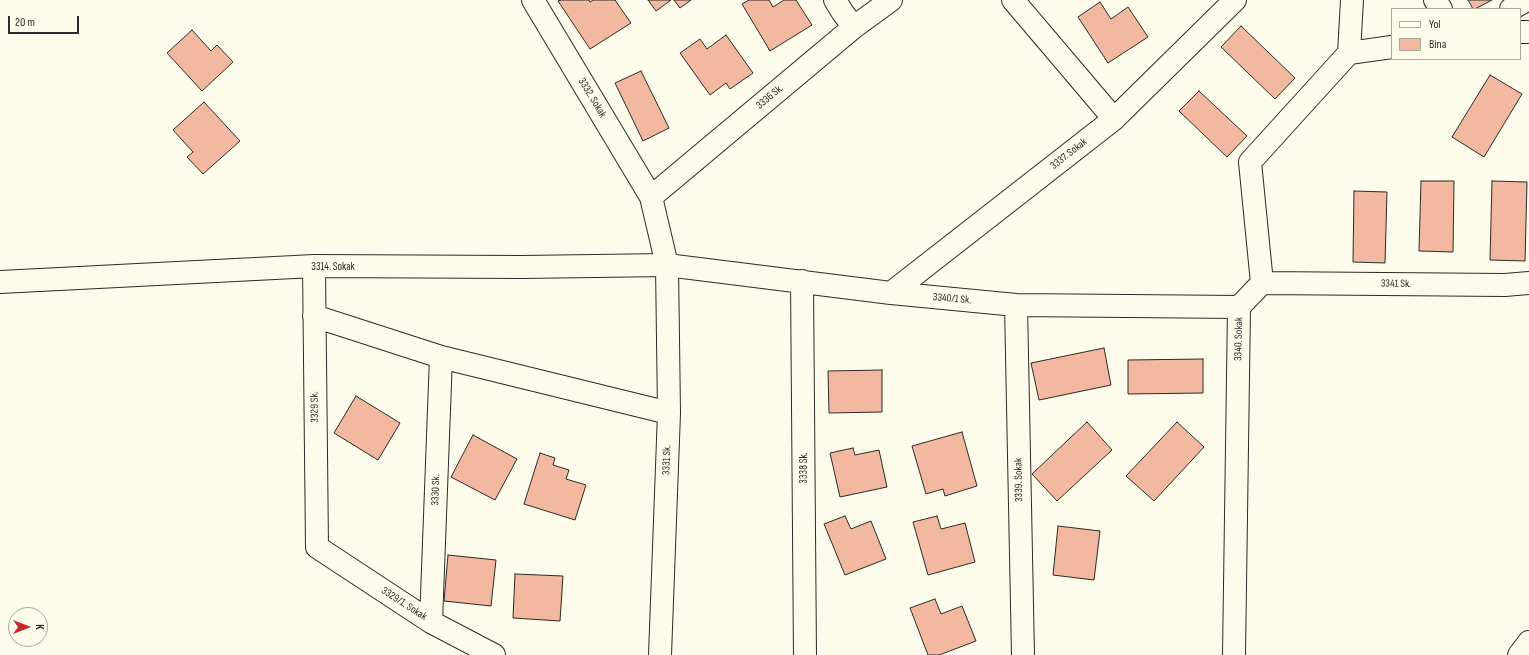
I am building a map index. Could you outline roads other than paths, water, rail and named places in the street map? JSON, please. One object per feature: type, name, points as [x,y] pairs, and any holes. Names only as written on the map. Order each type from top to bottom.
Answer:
[{"type":"street","name":"3332. Sokak","points":[[533,0],[651,197],[667,265]]},
{"type":"street","points":[[835,0],[854,27]]},
{"type":"street","name":"3336 Sk.","points":[[651,197],[854,27],[891,0]]},
{"type":"street","points":[[1013,0],[1114,119]]},
{"type":"street","name":"3337. Sokak","points":[[891,293],[1114,119],[1235,0]]},
{"type":"street","points":[[1262,283],[1250,162],[1349,53],[1352,0]]},
{"type":"street","points":[[1513,8],[1527,0]]},
{"type":"street","points":[[1349,53],[1391,47]]},
{"type":"street","name":"3340/1 Sk.","points":[[667,265],[891,293],[1016,305],[1239,307]]},
{"type":"street","name":"3314. Sokak","points":[[0,282],[314,266],[522,267],[667,265]]},
{"type":"street","name":"3331 Sk.","points":[[660,655],[669,413],[667,265]]},
{"type":"street","name":"3329 Sk.","points":[[314,266],[317,547]]},
{"type":"street","name":"3338 Sk.","points":[[802,282],[805,655]]},
{"type":"street","name":"3341 Sk.","points":[[1262,283],[1505,286],[1529,283]]},
{"type":"street","name":"3340. Sokak","points":[[1234,655],[1239,307],[1262,283]]},
{"type":"street","name":"3339. Sokak","points":[[1016,305],[1023,655]]},
{"type":"street","points":[[314,316],[441,357],[669,413]]},
{"type":"street","name":"3330 Sk.","points":[[431,622],[441,357]]},
{"type":"street","name":"3329/1. Sokak","points":[[317,547],[431,622],[494,655]]},
{"type":"street","points":[[1519,655],[1529,642]]}]
